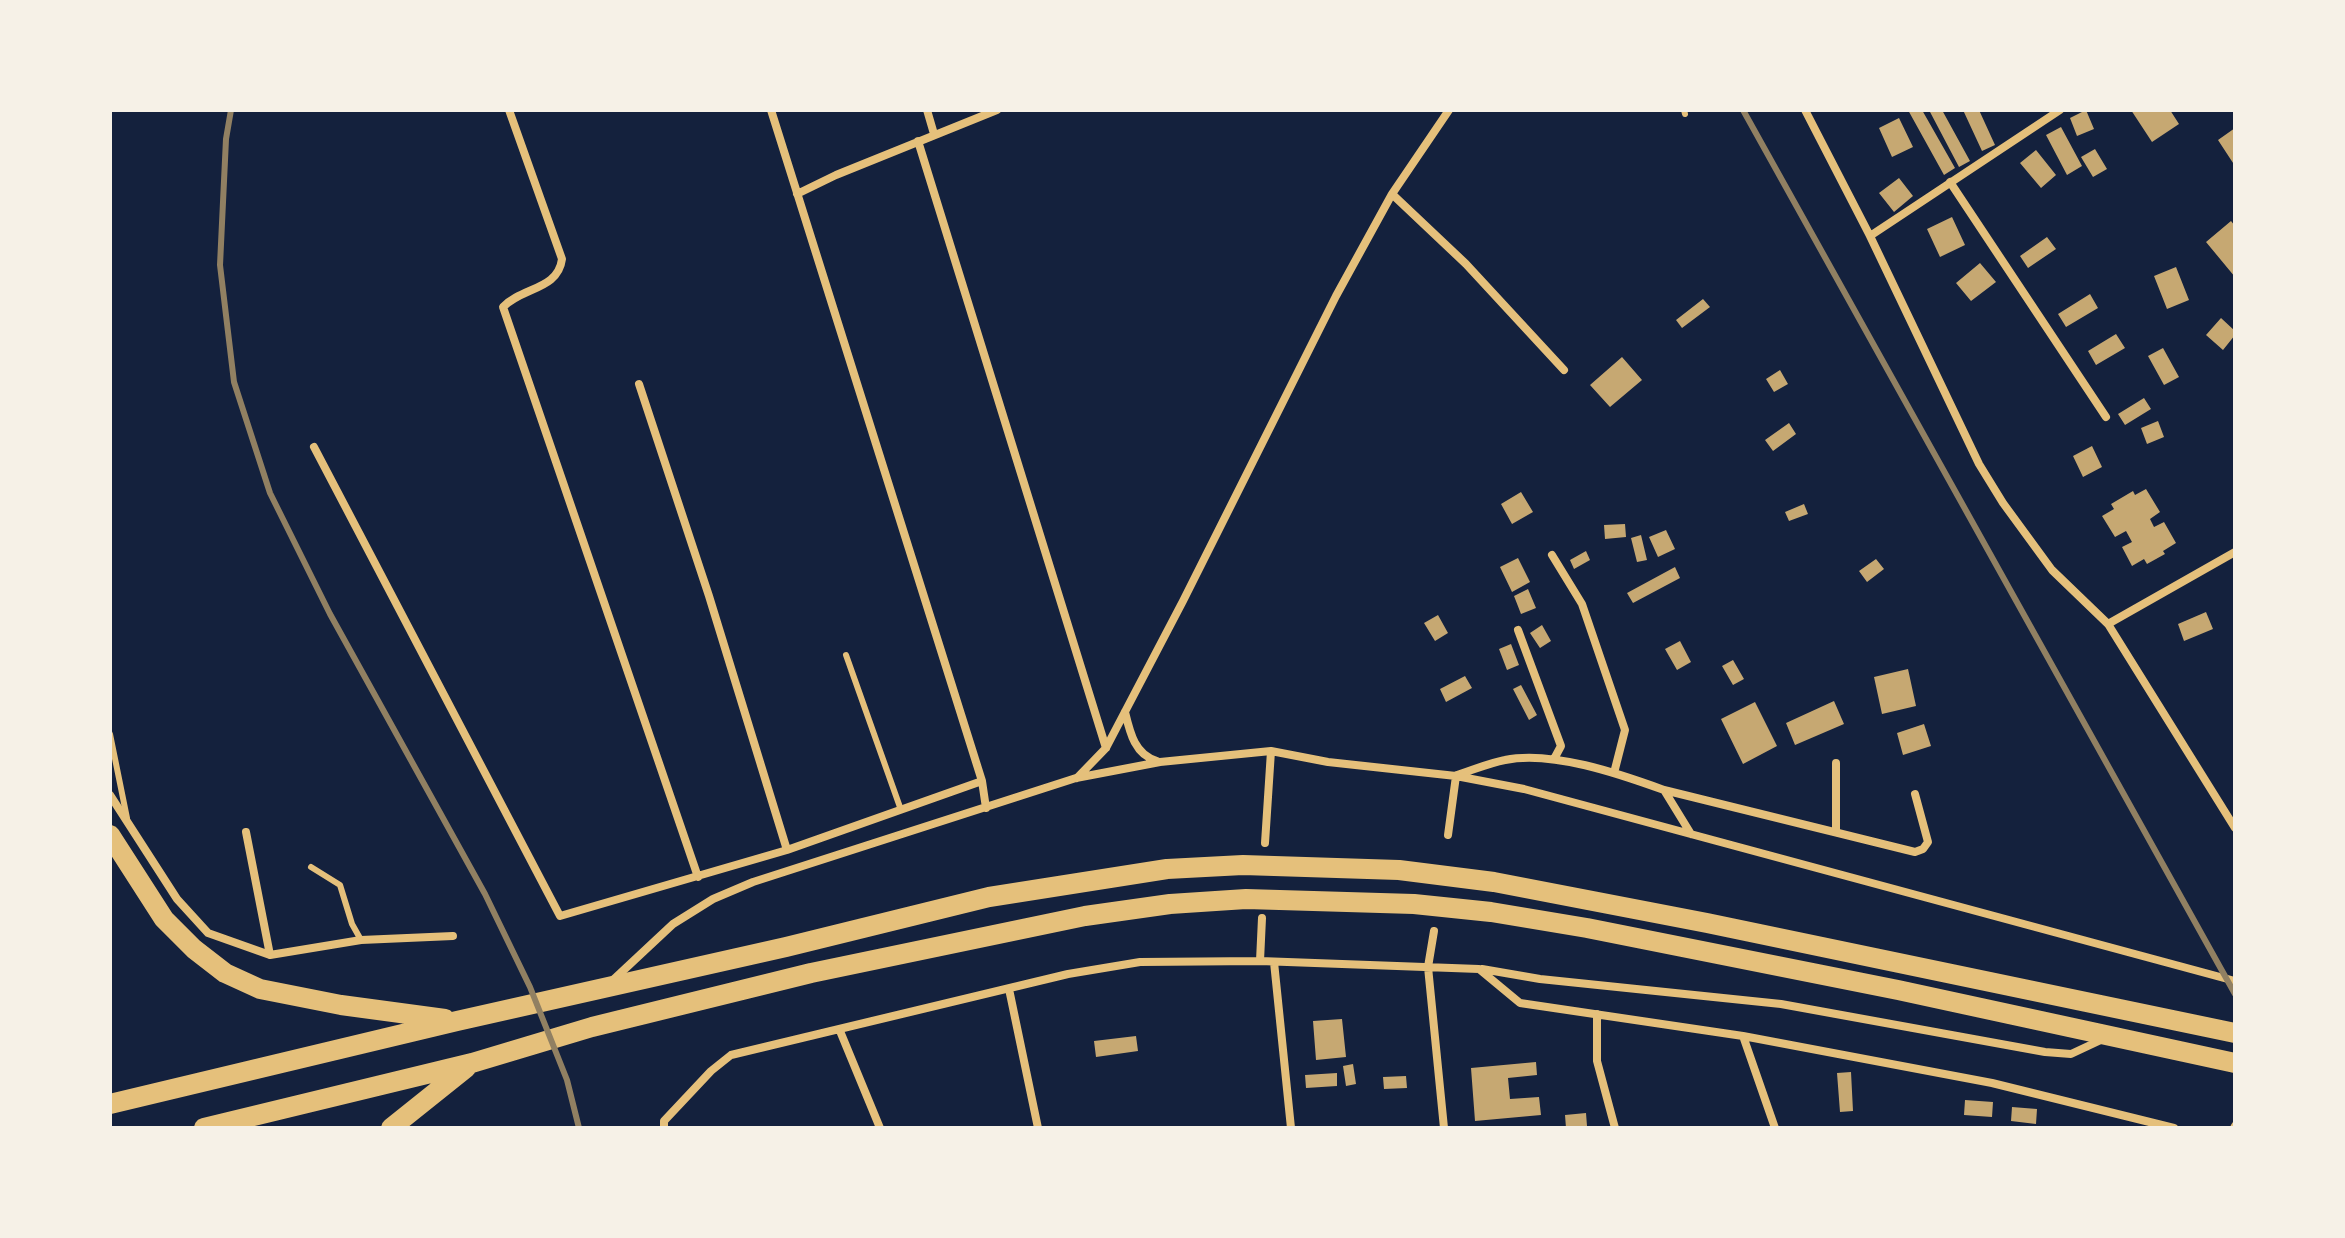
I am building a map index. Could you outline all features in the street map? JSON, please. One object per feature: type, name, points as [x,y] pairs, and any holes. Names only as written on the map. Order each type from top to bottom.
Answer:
[{"type":"highway","points":[[110,835],[164,919],[194,949],[225,973],[260,989],[341,1005],[457,1021]]},
{"type":"highway","points":[[110,1104],[989,897],[1167,869],[1243,865],[1399,870],[1494,882],[2235,1033]]},
{"type":"highway","points":[[204,1128],[472,1063],[592,1027],[811,973],[997,932],[1170,904],[1246,899],[1414,904],[1491,912],[1698,949],[2235,1063]]},
{"type":"highway","points":[[391,1128],[472,1063]]},
{"type":"street","points":[[509,110],[562,259],[561,271],[555,278],[517,296],[503,307],[698,877]]},
{"type":"street","points":[[771,110],[982,781],[986,808]]},
{"type":"street","points":[[927,110],[934,134]]},
{"type":"street","points":[[797,194],[836,175],[997,110]]},
{"type":"street","points":[[1076,778],[1106,748],[1315,336],[1392,194],[1449,110]]},
{"type":"street","points":[[1805,110],[1870,236],[1979,464],[2052,570],[2108,624],[2235,828]]},
{"type":"street","points":[[1870,236],[2060,110]]},
{"type":"street","points":[[918,141],[1106,748]]},
{"type":"street","points":[[1950,182],[2106,417]]},
{"type":"street","points":[[1392,194],[1466,264],[1564,370]]},
{"type":"street","points":[[639,384],[709,596],[787,850]]},
{"type":"street","points":[[314,447],[560,916],[787,850],[982,781]]},
{"type":"street","points":[[2108,624],[2235,552]]},
{"type":"street","points":[[1552,555],[1582,604],[1625,730],[1614,773]]},
{"type":"street","points":[[1518,630],[1561,746],[1554,759]]},
{"type":"street","points":[[1125,712],[1137,747],[1147,758],[1160,762]]},
{"type":"street","points":[[1265,843],[1271,751]]},
{"type":"street","points":[[606,987],[673,924],[713,899],[753,882],[1076,778],[1160,762],[1271,751],[1328,762],[1456,776],[1524,789],[2235,981]]},
{"type":"street","points":[[1456,776],[1507,759],[1554,759],[1614,773],[1664,790],[1915,852],[1923,849],[1928,842],[1915,794]]},
{"type":"street","points":[[1836,763],[1836,831]]},
{"type":"street","points":[[1448,835],[1456,776]]},
{"type":"street","points":[[1664,790],[1691,834]]},
{"type":"street","points":[[110,795],[177,899],[208,933],[270,955],[361,940],[453,936]]},
{"type":"street","points":[[246,832],[270,955]]},
{"type":"street","points":[[1260,961],[1262,918]]},
{"type":"street","points":[[1434,931],[1428,967],[1444,1128]]},
{"type":"street","points":[[664,1128],[664,1121],[711,1071],[731,1055],[1068,974],[1140,962],[1260,961],[1479,969],[1540,979],[1781,1004],[2045,1052],[2071,1054],[2111,1036]]},
{"type":"street","points":[[1274,962],[1291,1128]]},
{"type":"street","points":[[1479,969],[1520,1003],[1743,1036],[1992,1083],[2174,1128]]},
{"type":"street","points":[[1009,989],[1038,1128]]},
{"type":"street","points":[[1597,1014],[1597,1061],[1615,1128]]},
{"type":"street","points":[[840,1031],[880,1128]]},
{"type":"street","points":[[1743,1036],[1775,1128]]},
{"type":"lane","points":[[846,655],[901,810]]},
{"type":"lane","points":[[110,734],[127,818]]},
{"type":"lane","points":[[311,867],[340,885],[352,924],[361,940]]},
{"type":"building","points":[[1908,110],[1922,110],[1955,168],[1944,175]]},
{"type":"building","points":[[1929,110],[1942,110],[1970,161],[1959,167]]},
{"type":"building","points":[[1963,110],[1979,110],[1995,145],[1982,151]]},
{"type":"building","points":[[2086,110],[2094,129],[2077,136],[2070,118]]},
{"type":"building","points":[[2131,110],[2170,110],[2179,124],[2152,142]]},
{"type":"building","points":[[1899,118],[1913,147],[1892,157],[1879,128]]},
{"type":"building","points":[[2061,127],[2082,166],[2067,175],[2046,135]]},
{"type":"building","points":[[2235,128],[2235,166],[2218,140]]},
{"type":"building","points":[[2095,149],[2107,169],[2093,177],[2081,157]]},
{"type":"building","points":[[2036,150],[2056,175],[2041,188],[2020,163]]},
{"type":"building","points":[[1899,178],[1913,196],[1894,212],[1879,193]]},
{"type":"building","points":[[1952,217],[1965,245],[1940,257],[1927,229]]},
{"type":"building","points":[[2231,221],[2235,226],[2235,277],[2206,242]]},
{"type":"building","points":[[2047,237],[2056,249],[2028,268],[2020,256]]},
{"type":"building","points":[[1980,263],[1996,282],[1971,301],[1956,283]]},
{"type":"building","points":[[2176,267],[2189,300],[2167,309],[2154,276]]},
{"type":"building","points":[[2090,294],[2098,308],[2066,327],[2058,314]]},
{"type":"building","points":[[1703,299],[1710,307],[1682,328],[1676,320]]},
{"type":"building","points":[[2221,318],[2235,331],[2223,350],[2206,335]]},
{"type":"building","points":[[2116,334],[2125,348],[2096,365],[2088,351]]},
{"type":"building","points":[[2163,348],[2179,377],[2164,385],[2148,356]]},
{"type":"building","points":[[1622,357],[1642,380],[1610,407],[1590,385]]},
{"type":"building","points":[[1780,370],[1788,384],[1774,392],[1766,379]]},
{"type":"building","points":[[2144,398],[2151,409],[2125,425],[2118,414]]},
{"type":"building","points":[[2158,421],[2164,437],[2147,444],[2141,428]]},
{"type":"building","points":[[1789,423],[1796,434],[1773,451],[1765,440]]},
{"type":"building","points":[[2092,446],[2102,467],[2083,477],[2073,456]]},
{"type":"building","points":[[2146,489],[2160,512],[2150,519],[2154,527],[2164,522],[2176,543],[2163,551],[2165,554],[2147,564],[2144,559],[2132,566],[2122,547],[2132,542],[2126,531],[2115,537],[2102,516],[2114,509],[2111,504],[2133,491],[2135,495]]},
{"type":"building","points":[[1521,492],[1533,512],[1512,524],[1501,504]]},
{"type":"building","points":[[1804,504],[1808,514],[1789,521],[1785,512]]},
{"type":"building","points":[[1625,524],[1626,537],[1605,539],[1604,525]]},
{"type":"building","points":[[1666,530],[1675,549],[1658,557],[1649,537]]},
{"type":"building","points":[[1641,535],[1647,560],[1637,562],[1631,538]]},
{"type":"building","points":[[1586,551],[1590,560],[1574,569],[1570,560]]},
{"type":"building","points":[[1518,558],[1530,582],[1512,592],[1500,567]]},
{"type":"building","points":[[1876,559],[1884,569],[1867,582],[1859,571]]},
{"type":"building","points":[[1675,567],[1680,578],[1633,603],[1627,593]]},
{"type":"building","points":[[1528,589],[1536,608],[1521,614],[1514,596]]},
{"type":"building","points":[[2206,612],[2213,629],[2184,641],[2178,624]]},
{"type":"building","points":[[1438,615],[1448,633],[1435,641],[1424,623]]},
{"type":"building","points":[[1542,625],[1551,641],[1540,648],[1530,633]]},
{"type":"building","points":[[1680,641],[1691,662],[1677,670],[1665,649]]},
{"type":"building","points":[[1511,644],[1519,665],[1507,670],[1499,649]]},
{"type":"building","points":[[1733,660],[1744,679],[1733,685],[1722,666]]},
{"type":"building","points":[[1908,669],[1916,706],[1882,714],[1874,677]]},
{"type":"building","points":[[1465,676],[1472,688],[1446,702],[1440,689]]},
{"type":"building","points":[[1521,685],[1537,715],[1529,720],[1513,689]]},
{"type":"building","points":[[1834,701],[1844,724],[1795,745],[1786,723]]},
{"type":"building","points":[[1755,702],[1777,746],[1743,764],[1721,719]]},
{"type":"building","points":[[1924,724],[1931,746],[1903,755],[1897,733]]},
{"type":"building","points":[[1342,1019],[1346,1057],[1316,1060],[1313,1021]]},
{"type":"building","points":[[1136,1036],[1138,1051],[1096,1057],[1094,1041]]},
{"type":"building","points":[[1536,1062],[1537,1075],[1508,1078],[1510,1099],[1539,1097],[1541,1115],[1475,1121],[1471,1068]]},
{"type":"building","points":[[1353,1064],[1356,1084],[1346,1086],[1343,1066]]},
{"type":"building","points":[[1851,1072],[1853,1111],[1840,1112],[1837,1073]]},
{"type":"building","points":[[1337,1073],[1337,1086],[1306,1088],[1305,1075]]},
{"type":"building","points":[[1406,1076],[1407,1088],[1384,1089],[1383,1077]]},
{"type":"building","points":[[1965,1100],[1993,1102],[1992,1117],[1964,1115]]},
{"type":"building","points":[[2012,1107],[2037,1109],[2036,1124],[2011,1121]]},
{"type":"building","points":[[1586,1113],[1587,1126],[1566,1128],[1565,1115]]},
{"type":"railway","points":[[231,110],[226,139],[220,265],[234,382],[270,493],[330,614],[485,894],[530,987],[567,1080],[579,1128]]},
{"type":"railway","points":[[1743,110],[2235,994]]}]
